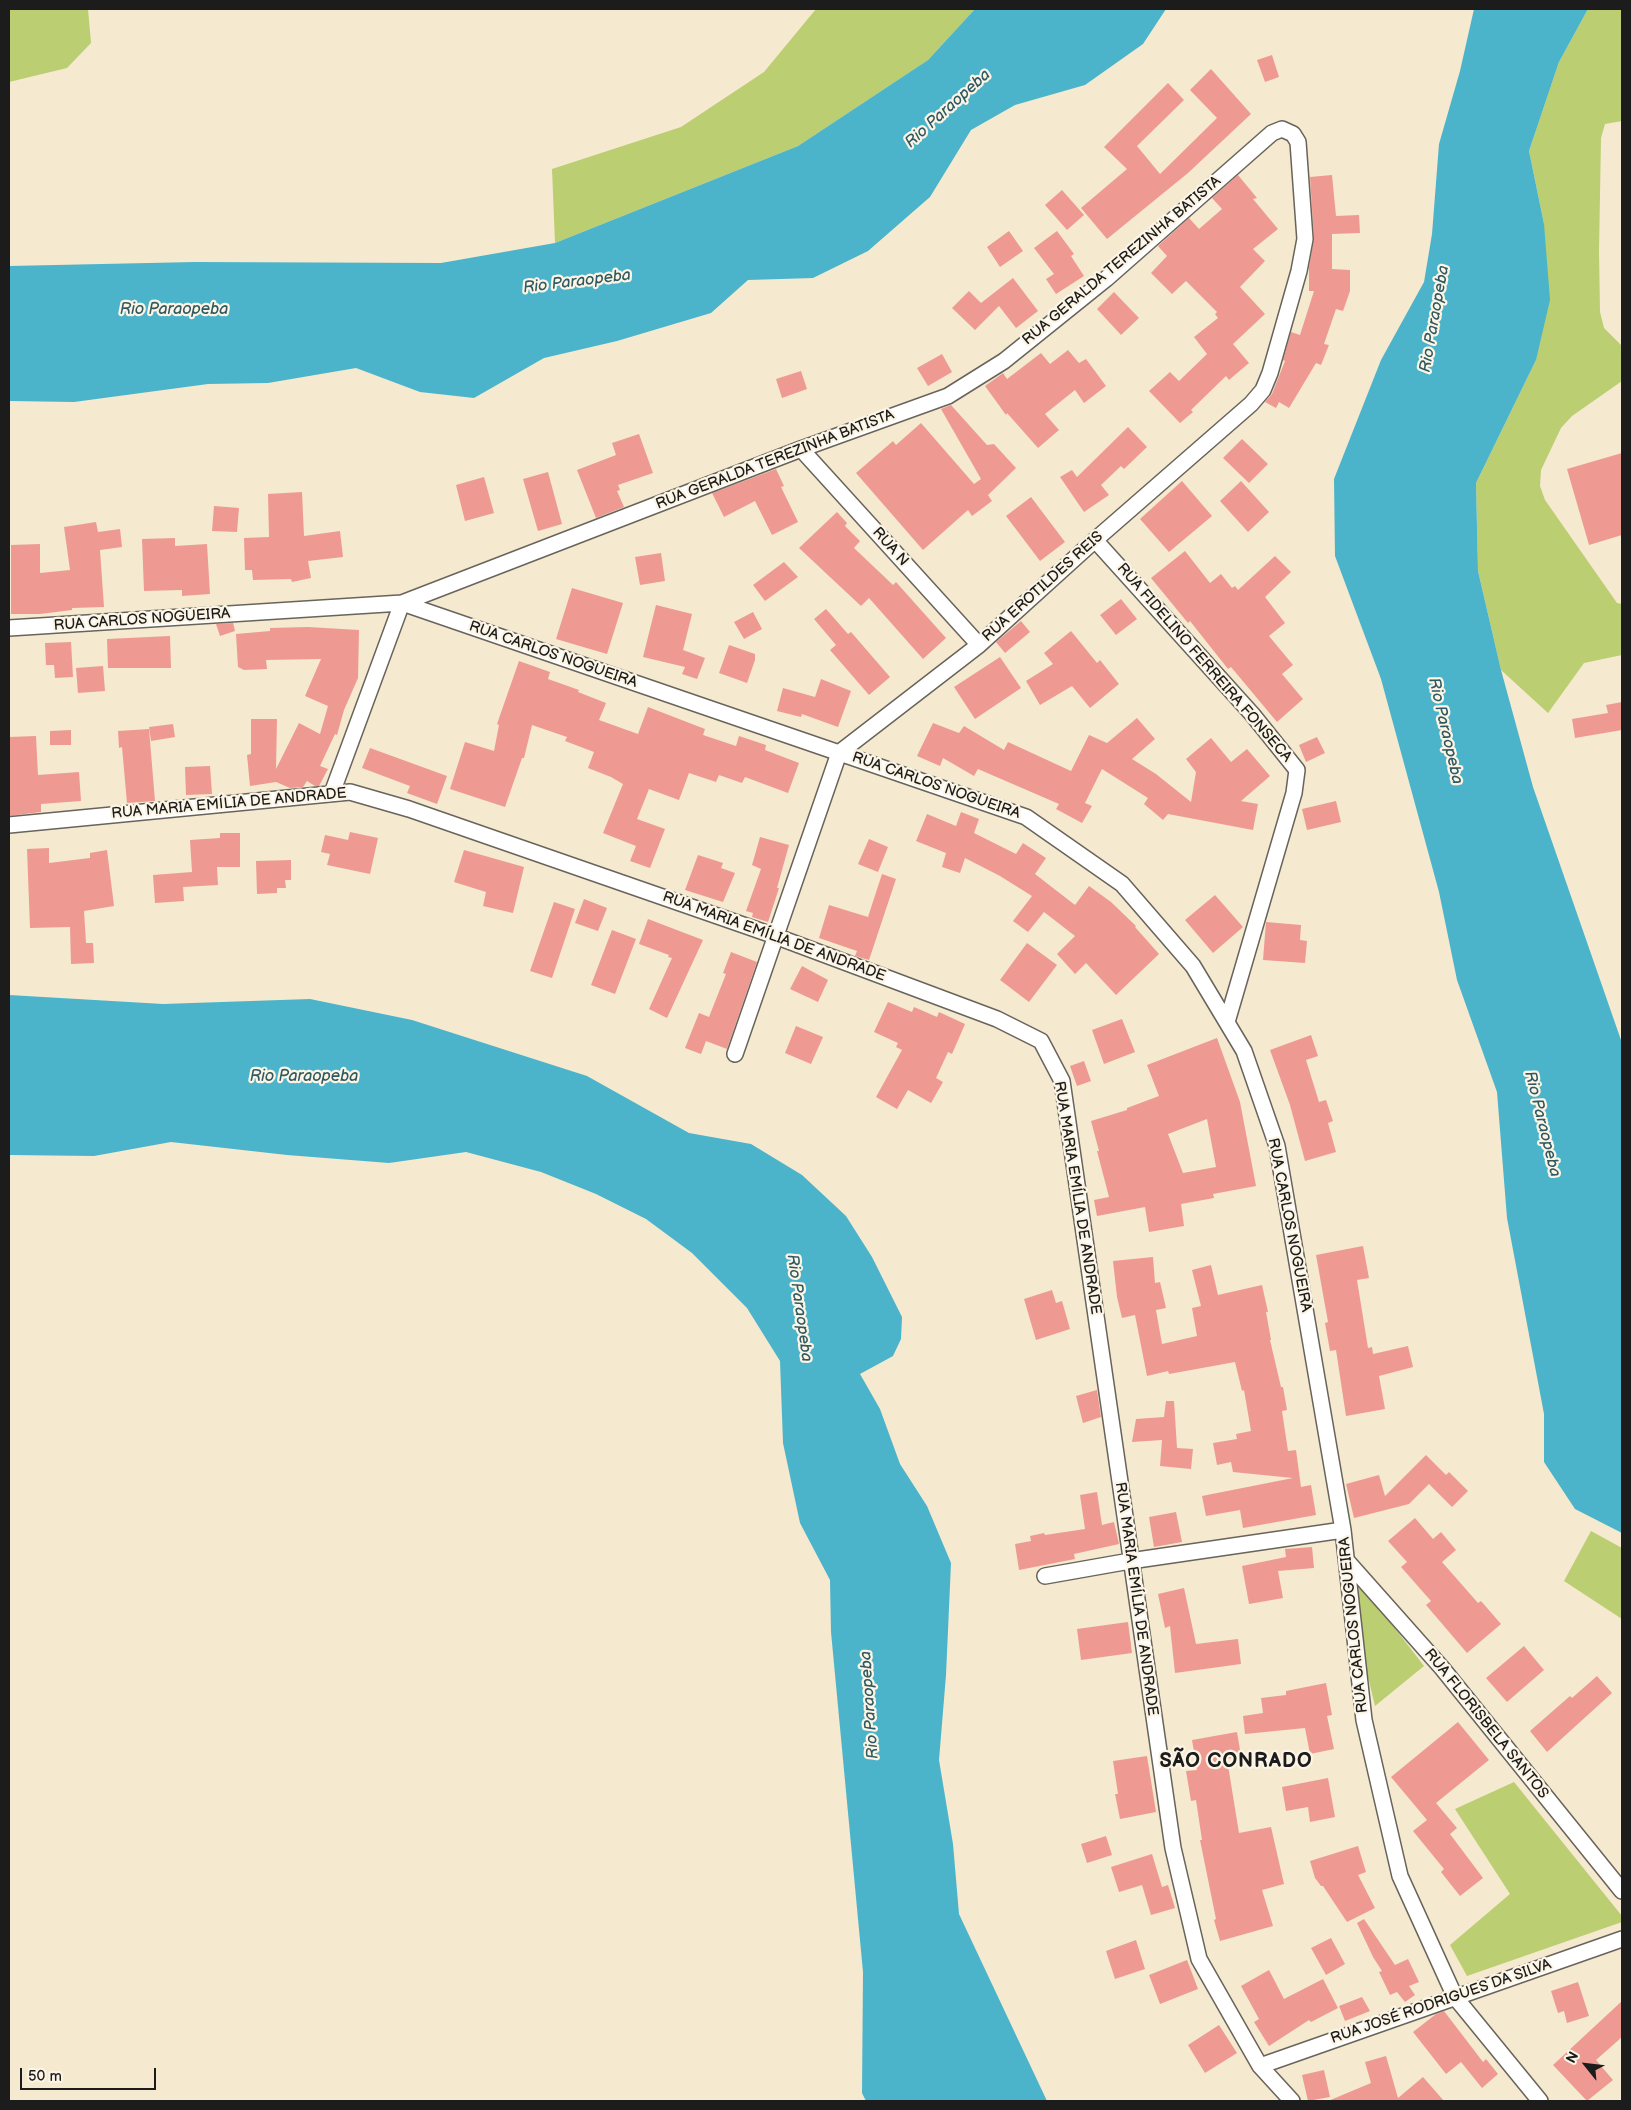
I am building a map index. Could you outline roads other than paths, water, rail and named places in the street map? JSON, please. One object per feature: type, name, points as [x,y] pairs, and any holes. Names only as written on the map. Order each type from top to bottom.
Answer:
[{"type":"street","name":"RUA EROTILDES REIS","points":[[839,753],[979,645],[1095,540],[1251,404],[1263,390],[1270,374],[1299,271],[1305,239],[1298,142],[1293,134],[1282,129],[1272,133]]},
{"type":"street","name":"RUA GERALDA TEREZINHA BATISTA","points":[[402,603],[801,449],[948,396],[1004,361],[1106,279],[1272,133]]},
{"type":"street","name":"RUA N","points":[[801,449],[979,645]]},
{"type":"street","name":"RUA FIDELINO FERREIRA FONSECA","points":[[1095,540],[1252,714],[1297,770],[1294,793],[1227,1022]]},
{"type":"street","name":"RUA CARLOS NOGUEIRA","points":[[9,628],[402,603],[1026,818],[1122,884],[1186,958],[1227,1022],[1244,1051],[1277,1146],[1343,1530],[1364,1720],[1400,1876],[1455,1998],[1540,2101]]},
{"type":"street","points":[[332,793],[402,603]]},
{"type":"street","points":[[735,1054],[839,753]]},
{"type":"street","name":"RUA MARIA EMÍLIA DE ANDRADE","points":[[9,825],[350,792],[409,809],[775,936],[996,1019],[1041,1040],[1062,1081],[1173,1848],[1199,1959],[1260,2066],[1292,2101]]},
{"type":"street","points":[[1044,1576],[1130,1561],[1343,1530]]},
{"type":"street","name":"RUA FLORISBELA SANTOS","points":[[1347,1561],[1442,1668],[1622,1891]]},
{"type":"street","name":"RUA JOSÉ RODRIGUES DA SILVA","points":[[1260,2066],[1622,1939]]},
{"type":"water","name":"Rio Paraopeba","points":[[975,9],[1166,9],[1143,44],[1085,85],[1015,105],[971,130],[930,197],[868,251],[813,278],[748,280],[711,313],[617,341],[544,358],[474,398],[420,392],[356,368],[268,383],[208,384],[74,402],[9,401],[9,266],[195,262],[441,263],[555,243],[798,146],[928,60]]},
{"type":"water","name":"Rio Paraopeba","points":[[1474,9],[1588,9],[1559,62],[1529,151],[1544,224],[1550,300],[1536,360],[1476,483],[1478,571],[1501,670],[1533,787],[1622,1043],[1622,1533],[1575,1509],[1544,1462],[1544,1414],[1507,1218],[1497,1092],[1457,980],[1439,892],[1381,679],[1335,556],[1334,479],[1381,360],[1424,282],[1432,234],[1439,144],[1460,71]]},
{"type":"water","name":"Rio Paraopeba","points":[[9,995],[163,1004],[310,999],[412,1020],[587,1076],[689,1133],[751,1144],[802,1175],[846,1216],[872,1257],[902,1317],[901,1339],[893,1356],[860,1374],[880,1409],[900,1464],[927,1506],[951,1563],[946,1675],[939,1760],[953,1844],[959,1914],[1047,2101],[866,2101],[862,2093],[863,1972],[831,1632],[830,1580],[800,1523],[783,1443],[780,1361],[747,1308],[692,1253],[646,1219],[596,1194],[541,1172],[466,1152],[389,1163],[287,1155],[171,1142],[94,1156],[9,1155]]},
{"type":"district","name":"SÃO CONRADO","points":[[1236,1762]]}]
